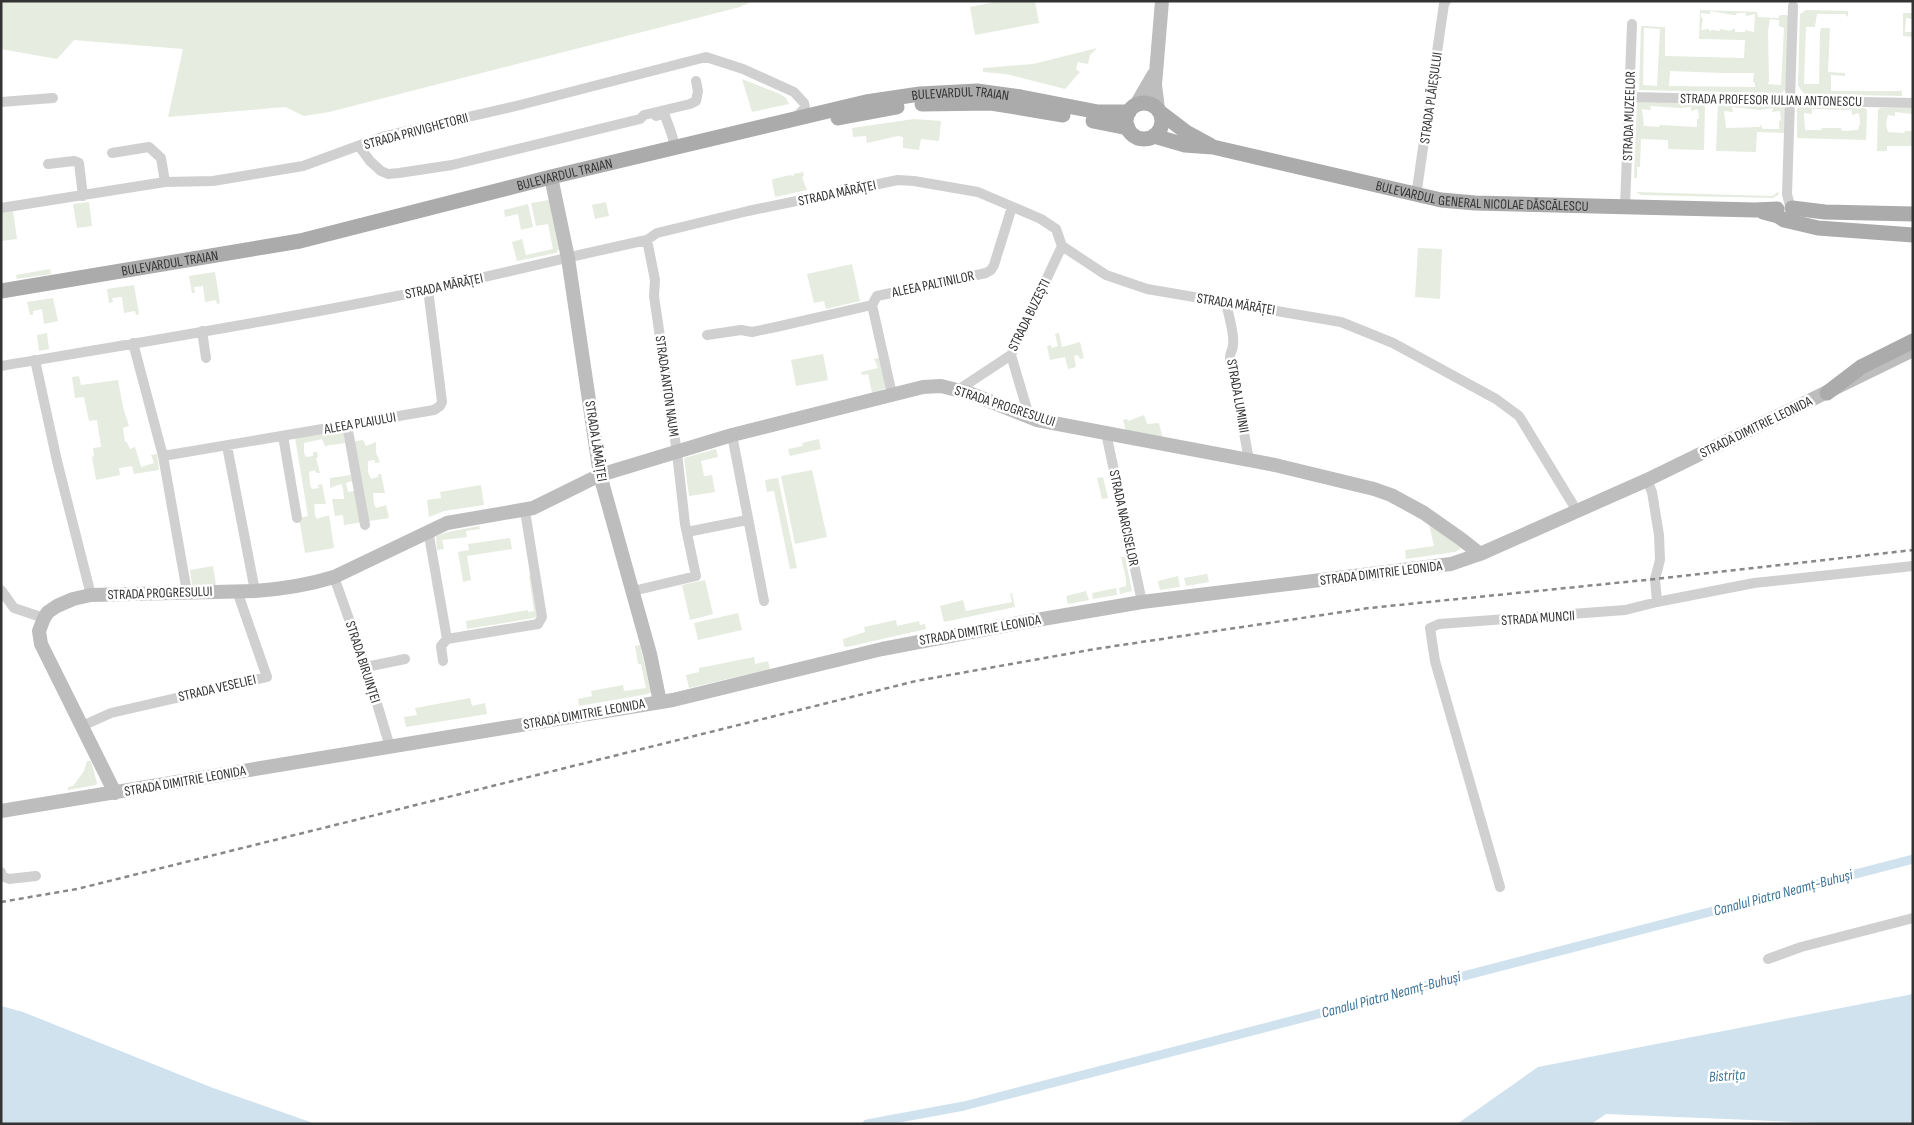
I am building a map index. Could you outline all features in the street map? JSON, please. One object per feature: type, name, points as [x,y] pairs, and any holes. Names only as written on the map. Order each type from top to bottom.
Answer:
[{"type":"main road","name":"BULEVARDUL TRAIAN","points":[[1,297],[263,254],[326,241],[675,147],[866,102],[977,90],[1098,112],[1132,109]]},
{"type":"main road","name":"BULEVARDUL TRAIAN","points":[[1,291],[300,241],[552,181],[779,131],[909,105],[991,103],[1115,124],[1128,128]]},
{"type":"main road","points":[[1150,104],[1159,111],[1162,123],[1161,128],[1154,136],[1148,138],[1137,137],[1128,128],[1127,118],[1132,109],[1150,104]]},
{"type":"main road","name":"BULEVARDUL GENERAL NICOLAE DĂSCĂLESCU","points":[[1159,111],[1186,132],[1213,147]]},
{"type":"main road","name":"BULEVARDUL GENERAL NICOLAE DĂSCĂLESCU","points":[[1154,136],[1185,145],[1213,147],[1416,196],[1440,200],[1475,203],[1913,214]]},
{"type":"main road","points":[[1785,210],[1818,228],[1913,235]]},
{"type":"main road","points":[[1827,393],[1861,368],[1913,341]]},
{"type":"street","points":[[1159,111],[1155,94],[1162,1]]},
{"type":"street","name":"STRADA PLĂIEȘULUI","points":[[1416,196],[1444,4],[1446,1]]},
{"type":"street","points":[[1785,210],[1793,6]]},
{"type":"street","name":"STRADA MUZEELOR","points":[[1625,207],[1632,24]]},
{"type":"street","name":"STRADA PRIVIGHETORII","points":[[1,208],[165,182],[213,181],[302,166],[385,136],[520,105],[706,57],[743,69],[794,92],[804,103],[804,108],[795,118]]},
{"type":"street","points":[[1132,109],[1156,71]]},
{"type":"street","points":[[640,119],[644,115],[696,101],[698,91],[696,81]]},
{"type":"street","name":"STRADA PROFESOR IULIAN ANTONESCU","points":[[1630,96],[1913,103]]},
{"type":"street","points":[[1,102],[53,98]]},
{"type":"street","points":[[359,146],[370,161],[381,171],[388,174],[399,173],[452,165],[705,103]]},
{"type":"street","points":[[664,114],[669,132],[673,135],[675,147]]},
{"type":"street","points":[[112,153],[148,147],[161,158],[165,182]]},
{"type":"street","points":[[48,164],[74,160],[79,163],[83,196]]},
{"type":"street","name":"STRADA MĂRĂȚEI","points":[[1,366],[263,322],[428,289],[647,240],[656,233],[758,209],[898,180],[914,181],[978,192],[1054,226],[1062,246],[1106,275],[1119,281],[1147,289],[1322,318],[1359,328],[1393,343],[1496,399],[1519,416],[1577,511]]},
{"type":"street","name":"STRADA LĂMÂIȚEI","points":[[552,181],[568,258],[600,475],[650,654],[660,702]]},
{"type":"street","name":"ALEEA PALTINILOR","points":[[707,335],[741,330],[752,332],[776,327],[872,305],[877,296],[986,273],[991,270],[996,258],[1012,207]]},
{"type":"street","name":"STRADA ANTON NAUM","points":[[632,591],[696,576],[685,524],[677,453],[654,296],[655,280],[647,240]]},
{"type":"street","name":"STRADA BUZEȘTI","points":[[958,390],[1011,355],[1062,246]]},
{"type":"street","name":"ALEEA PLAIULUI","points":[[163,456],[434,410],[442,402],[428,289]]},
{"type":"street","name":"STRADA LUMINII","points":[[1226,303],[1233,340],[1230,357],[1249,460]]},
{"type":"street","points":[[872,305],[892,394]]},
{"type":"street","points":[[202,331],[206,358]]},
{"type":"street","points":[[132,343],[163,456],[187,592]]},
{"type":"street","name":"STRADA DIMITRIE LEONIDA","points":[[5,808],[115,793],[660,702],[719,690],[923,640],[1142,602],[1451,564],[1480,554],[1647,480],[1913,350]]},
{"type":"street","points":[[1011,355],[1029,416]]},
{"type":"street","name":"STRADA PROGRESULUI","points":[[35,360],[57,461],[91,595],[255,591],[280,589],[334,577],[428,530],[447,523],[525,511],[541,505],[600,475],[732,435],[930,386],[958,390],[1029,416],[1336,478],[1391,495],[1424,513],[1480,554]]},
{"type":"street","points":[[347,424],[365,524]]},
{"type":"street","name":"STRADA NARCISELOR","points":[[1106,433],[1142,602]]},
{"type":"street","points":[[732,435],[764,601]]},
{"type":"street","points":[[283,436],[297,518]]},
{"type":"street","points":[[227,446],[255,591]]},
{"type":"street","points":[[1647,480],[1652,492],[1659,535],[1660,560],[1655,579],[1657,602]]},
{"type":"street","points":[[446,638],[538,624],[541,621],[542,617],[525,511]]},
{"type":"street","points":[[687,532],[748,520]]},
{"type":"street","points":[[428,530],[446,638],[441,646],[443,661]]},
{"type":"street","name":"STRADA MUNCII","points":[[1500,887],[1435,661],[1430,628],[1439,624],[1625,610],[1754,583],[1913,566]]},
{"type":"street","name":"STRADA BIRUINȚEI","points":[[334,577],[366,667],[390,747]]},
{"type":"street","points":[[1,590],[14,608],[44,618]]},
{"type":"street","name":"STRADA VESELIEI","points":[[82,726],[111,713],[266,677],[237,591]]},
{"type":"street","points":[[91,595],[65,602],[48,612],[39,631],[41,644],[115,793]]},
{"type":"street","points":[[366,667],[406,660]]},
{"type":"street","points":[[1,872],[2,876],[9,879],[36,876]]},
{"type":"street","points":[[1768,959],[1801,947],[1913,918]]},
{"type":"shaded area","points":[[1,1],[753,1],[740,7],[329,112],[304,116],[285,107],[168,117],[183,49],[74,40],[57,59],[1,49]]},
{"type":"shaded area","points":[[1000,1],[1035,1],[1039,23],[975,35],[970,7]]},
{"type":"shaded area","points":[[1700,10],[1757,12],[1758,17],[1778,18],[1780,15],[1787,15],[1789,18],[1787,89],[1781,93],[1639,90],[1641,26],[1665,27],[1665,56],[1744,58],[1745,40],[1699,39]],"holes":[[[1710,11],[1734,15],[1746,13],[1746,16],[1755,14],[1754,32],[1745,30],[1745,32],[1735,32],[1735,29],[1731,31],[1720,29],[1720,31],[1701,30],[1703,19],[1701,13],[1710,14]],[[1770,19],[1779,20],[1779,26],[1784,28],[1781,85],[1767,84],[1769,82],[1768,31]],[[1644,28],[1660,29],[1657,86],[1643,85]],[[1670,71],[1754,73],[1753,82],[1755,83],[1755,87],[1669,86]]]},
{"type":"shaded area","points":[[1806,10],[1848,11],[1848,17],[1845,14],[1817,14],[1815,27],[1806,27],[1804,84],[1819,84],[1820,32],[1821,28],[1830,28],[1828,72],[1845,73],[1845,76],[1831,75],[1831,91],[1902,91],[1902,96],[1805,94],[1798,85],[1800,14]]},
{"type":"shaded area","points":[[1903,13],[1913,13],[1913,19],[1906,18],[1905,32],[1913,32],[1913,37],[1903,36]]},
{"type":"shaded area","points":[[1097,48],[1090,55],[1088,64],[1078,62],[1076,69],[1080,72],[1065,89],[1006,74],[983,72],[983,68],[1033,64]]},
{"type":"shaded area","points":[[742,79],[780,94],[786,98],[789,104],[752,112]]},
{"type":"shaded area","points":[[1637,102],[1704,103],[1704,150],[1668,149],[1668,140],[1641,139],[1640,167],[1637,167],[1637,178],[1634,178]],"holes":[[[1650,106],[1691,107],[1691,111],[1698,109],[1699,119],[1697,119],[1697,127],[1644,126],[1642,109],[1651,110]]]},
{"type":"shaded area","points":[[1718,103],[1784,105],[1787,108],[1786,133],[1757,132],[1756,152],[1716,151]],"holes":[[[1732,107],[1760,110],[1773,108],[1772,112],[1780,111],[1779,129],[1763,129],[1760,124],[1760,127],[1726,128],[1724,111],[1733,112]]]},
{"type":"shaded area","points":[[1799,107],[1865,108],[1867,110],[1866,140],[1797,138],[1797,109]],"holes":[[[1812,109],[1852,110],[1852,115],[1859,113],[1860,123],[1858,130],[1842,131],[1841,128],[1805,130],[1804,113],[1812,114]]]},
{"type":"shaded area","points":[[1880,108],[1913,108],[1913,114],[1895,112],[1895,116],[1888,115],[1886,124],[1888,132],[1904,133],[1905,131],[1913,131],[1913,146],[1887,146],[1887,151],[1877,151],[1878,110]]},
{"type":"shaded area","points":[[914,119],[941,121],[939,141],[921,139],[919,150],[903,148],[903,137],[898,136],[867,143],[866,136],[853,137],[852,128]]},
{"type":"shaded area","points":[[803,172],[804,176],[802,177],[807,190],[775,197],[773,179],[793,176]]},
{"type":"shaded area","points":[[1636,192],[1772,196],[1778,192],[1779,194],[1773,198],[1641,195]]},
{"type":"shaded area","points":[[549,200],[559,249],[556,253],[517,261],[512,242],[522,239],[526,255],[553,249],[548,224],[536,226],[531,203]]},
{"type":"shaded area","points":[[89,202],[92,226],[77,228],[73,204]]},
{"type":"shaded area","points":[[606,202],[609,216],[595,219],[592,205]]},
{"type":"shaded area","points":[[528,204],[533,227],[521,230],[518,214],[505,217],[504,210]]},
{"type":"shaded area","points":[[13,211],[17,239],[1,241],[1,213]]},
{"type":"shaded area","points":[[1418,248],[1442,249],[1440,299],[1415,297]]},
{"type":"shaded area","points":[[852,264],[860,301],[826,309],[824,301],[814,303],[807,274]]},
{"type":"shaded area","points":[[50,269],[51,274],[17,279],[16,275]]},
{"type":"shaded area","points":[[215,272],[220,303],[217,304],[216,300],[205,302],[203,286],[194,287],[195,293],[192,293],[189,276]]},
{"type":"shaded area","points":[[134,285],[139,314],[136,315],[135,311],[124,313],[122,297],[112,298],[113,302],[109,303],[107,289]]},
{"type":"shaded area","points":[[53,298],[58,321],[44,324],[42,309],[33,311],[33,315],[30,315],[27,302]]},
{"type":"shaded area","points":[[47,333],[49,349],[39,351],[37,335]]},
{"type":"shaded area","points":[[1059,333],[1062,347],[1080,342],[1084,358],[1080,359],[1078,355],[1074,356],[1076,367],[1068,369],[1065,357],[1050,360],[1047,346],[1051,345],[1052,348],[1058,346],[1055,334]]},
{"type":"shaded area","points":[[823,354],[828,380],[796,386],[791,360]]},
{"type":"shaded area","points":[[879,358],[886,388],[872,393],[868,374],[862,375],[861,372],[878,368],[874,359]]},
{"type":"shaded area","points":[[79,376],[81,385],[118,380],[129,426],[123,428],[125,442],[127,442],[130,449],[135,447],[141,467],[154,463],[151,455],[157,454],[159,470],[134,474],[132,466],[119,468],[120,475],[96,480],[92,457],[94,456],[93,448],[101,447],[97,420],[89,421],[84,397],[75,398],[72,377]]},
{"type":"shaded area","points":[[1144,415],[1147,424],[1159,423],[1163,439],[1126,432],[1123,420],[1127,419],[1128,421]]},
{"type":"shaded area","points":[[343,429],[345,443],[325,446],[322,439],[304,443],[306,457],[313,456],[313,452],[317,452],[318,457],[316,458],[320,473],[316,473],[315,470],[309,472],[310,485],[312,489],[319,488],[318,485],[322,484],[326,504],[314,504],[315,515],[317,519],[329,515],[334,548],[305,553],[299,518],[308,516],[295,438]]},
{"type":"shaded area","points":[[819,439],[821,449],[790,456],[788,449],[803,446],[802,443]]},
{"type":"shaded area","points":[[363,440],[366,446],[376,442],[376,453],[380,462],[375,463],[375,460],[368,461],[368,472],[371,479],[381,474],[385,493],[373,493],[374,504],[376,508],[386,505],[389,518],[344,525],[343,515],[335,516],[332,499],[344,499],[343,488],[341,484],[330,488],[330,478],[351,475],[352,481],[346,483],[348,492],[359,490],[350,442]]},
{"type":"shaded area","points":[[716,449],[718,457],[701,461],[704,476],[712,475],[715,492],[689,496],[684,458]]},
{"type":"shaded area","points":[[812,470],[827,537],[795,544],[781,476]]},
{"type":"shaded area","points":[[1103,477],[1108,498],[1102,499],[1097,478]]},
{"type":"shaded area","points":[[778,478],[797,568],[790,569],[774,491],[767,492],[765,480]]},
{"type":"shaded area","points":[[481,485],[484,505],[444,511],[429,517],[427,500],[441,498],[440,492]]},
{"type":"shaded area","points":[[1429,524],[1460,547],[1460,549],[1455,552],[1406,559],[1405,550],[1434,546]]},
{"type":"shaded area","points":[[479,526],[480,529],[466,531],[467,537],[442,540],[444,549],[437,550],[436,536]]},
{"type":"shaded area","points":[[510,538],[512,549],[467,556],[471,580],[463,582],[458,552],[469,550],[468,544]]},
{"type":"shaded area","points":[[1121,557],[1125,557],[1132,591],[1120,594],[1119,588],[1126,586]]},
{"type":"shaded area","points":[[213,566],[216,585],[192,585],[190,570]]},
{"type":"shaded area","points":[[1207,574],[1209,582],[1186,586],[1184,578]]},
{"type":"shaded area","points":[[529,575],[532,575],[537,616],[467,629],[466,621],[528,610],[528,612],[534,611]]},
{"type":"shaded area","points":[[1178,576],[1180,587],[1160,590],[1158,581]]},
{"type":"shaded area","points":[[705,580],[713,614],[690,620],[682,585]]},
{"type":"shaded area","points":[[1116,588],[1117,595],[1093,599],[1092,593]]},
{"type":"shaded area","points":[[1086,591],[1089,600],[1068,604],[1066,596]]},
{"type":"shaded area","points":[[1010,593],[1012,593],[1015,607],[944,622],[940,606],[963,600],[966,611],[1012,602]]},
{"type":"shaded area","points":[[738,613],[742,630],[698,640],[694,623]]},
{"type":"shaded area","points":[[896,620],[897,626],[919,621],[920,625],[925,624],[926,629],[847,647],[844,646],[843,639],[865,632],[864,627]]},
{"type":"shaded area","points":[[640,645],[651,692],[579,706],[578,699],[592,696],[591,691],[623,685],[624,691],[646,688],[641,664],[638,664],[635,646]]},
{"type":"shaded area","points":[[754,657],[755,664],[768,661],[770,669],[689,688],[686,675],[699,672],[699,668]]},
{"type":"shaded area","points":[[470,698],[472,706],[485,703],[487,714],[406,727],[404,717],[417,715],[415,708]]},
{"type":"shaded area","points":[[87,761],[91,761],[96,785],[68,790],[68,787],[73,786],[84,771]]},
{"type":"water","name":"Bistrița","points":[[1913,994],[1913,1124],[1843,1124],[1606,1114],[1591,1124],[1457,1124],[1538,1067]]},
{"type":"water","points":[[1,1006],[23,1012],[213,1088],[316,1124],[1,1124]]},
{"type":"waterway","name":"Canalul Piatra Neamț-Buhuși","points":[[867,1124],[964,1106],[1913,859]]},
{"type":"railway","points":[[1,902],[77,889],[916,681],[1095,649],[1369,608],[1913,550]]}]
